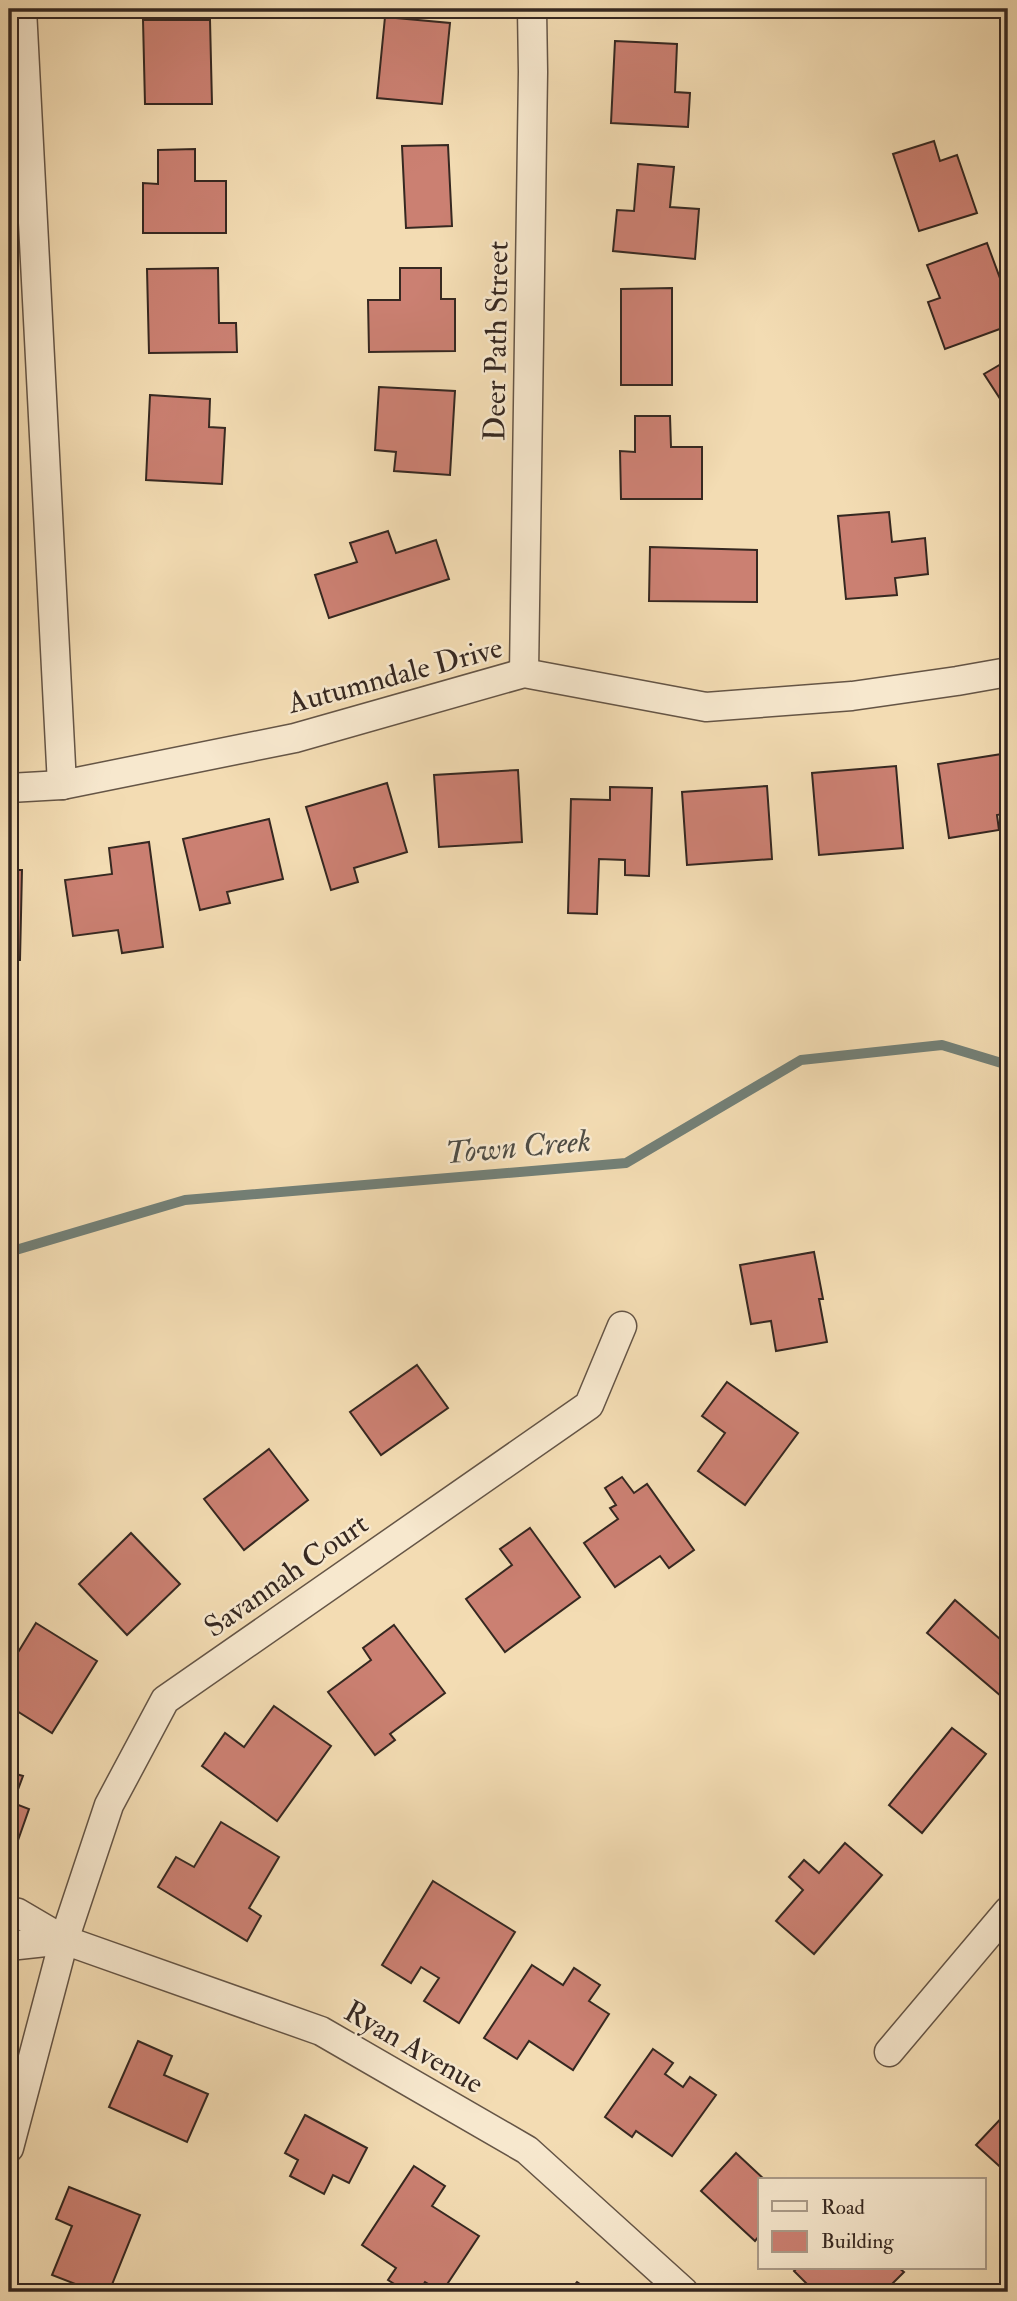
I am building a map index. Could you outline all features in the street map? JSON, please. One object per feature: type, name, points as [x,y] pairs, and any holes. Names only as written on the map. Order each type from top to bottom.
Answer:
[{"type":"street","points":[[22,9],[62,785]]},
{"type":"street","name":"Deer Path Street","points":[[524,673],[532,9]]},
{"type":"street","name":"Autumndale Drive","points":[[9,788],[62,785],[295,737],[524,673],[706,707],[852,696],[1008,671]]},
{"type":"street","name":"Savannah Court","points":[[9,2148],[64,1940],[109,1805],[165,1700],[589,1405],[622,1326]]},
{"type":"street","name":"Ryan Avenue","points":[[9,1911],[18,1913],[64,1940],[321,2031],[527,2150],[684,2292]]},
{"type":"street","points":[[889,2052],[1008,1911]]},
{"type":"street","name":"Ryan Avenue","points":[[9,1946],[64,1940]]},
{"type":"building","points":[[385,17],[450,23],[442,104],[377,98]]},
{"type":"building","points":[[143,20],[210,20],[212,104],[145,104]]},
{"type":"building","points":[[615,41],[677,44],[675,92],[690,93],[688,127],[611,123]]},
{"type":"building","points":[[934,141],[940,161],[957,155],[977,213],[919,231],[893,154]]},
{"type":"building","points":[[448,145],[452,226],[406,228],[402,146]]},
{"type":"building","points":[[195,149],[195,181],[226,181],[226,233],[143,233],[143,183],[158,184],[158,150]]},
{"type":"building","points":[[638,164],[674,167],[670,207],[699,209],[695,259],[613,251],[617,210],[634,211]]},
{"type":"building","points":[[987,243],[1008,300],[1008,326],[945,349],[928,302],[940,298],[927,265]]},
{"type":"building","points":[[218,268],[219,323],[236,323],[237,352],[149,353],[147,269]]},
{"type":"building","points":[[400,268],[441,268],[441,299],[455,299],[455,351],[369,352],[368,300],[400,300]]},
{"type":"building","points":[[672,288],[672,385],[621,385],[621,289]]},
{"type":"building","points":[[1008,360],[1008,420],[1002,411],[1006,408],[984,374]]},
{"type":"building","points":[[379,387],[455,391],[450,475],[394,471],[396,452],[375,450]]},
{"type":"building","points":[[150,395],[210,399],[209,427],[225,428],[222,484],[146,480]]},
{"type":"building","points":[[635,416],[670,416],[671,447],[702,447],[702,499],[621,499],[620,451],[635,452]]},
{"type":"building","points":[[889,512],[892,542],[925,538],[928,574],[895,578],[897,595],[846,599],[838,516]]},
{"type":"building","points":[[388,531],[396,553],[436,540],[449,579],[329,618],[315,575],[357,562],[350,543]]},
{"type":"building","points":[[650,547],[757,550],[757,602],[649,601]]},
{"type":"building","points":[[1008,753],[1008,813],[997,815],[999,830],[949,838],[938,764]]},
{"type":"building","points":[[896,766],[903,848],[819,855],[812,773]]},
{"type":"building","points":[[518,770],[522,842],[439,847],[434,775]]},
{"type":"building","points":[[387,783],[407,852],[354,868],[358,882],[331,890],[306,807]]},
{"type":"building","points":[[767,786],[772,859],[687,865],[682,792]]},
{"type":"building","points":[[610,787],[652,788],[649,876],[625,875],[625,860],[599,859],[597,914],[568,913],[571,799],[610,800]]},
{"type":"building","points":[[269,819],[283,879],[227,892],[230,903],[200,910],[183,839]]},
{"type":"building","points":[[149,842],[163,947],[122,953],[118,930],[73,936],[65,880],[112,874],[109,848]]},
{"type":"building","points":[[9,870],[22,870],[20,960],[9,960]]},
{"type":"building","points":[[814,1252],[823,1299],[819,1299],[827,1342],[776,1351],[771,1321],[751,1324],[740,1265]]},
{"type":"building","points":[[417,1365],[448,1408],[381,1455],[350,1412]]},
{"type":"building","points":[[727,1382],[798,1433],[745,1505],[698,1471],[725,1433],[702,1416]]},
{"type":"building","points":[[269,1449],[308,1500],[244,1550],[204,1499]]},
{"type":"building","points":[[622,1477],[634,1493],[647,1484],[694,1550],[669,1568],[660,1556],[615,1587],[584,1543],[618,1519],[610,1508],[616,1505],[605,1488]]},
{"type":"building","points":[[530,1528],[580,1597],[505,1652],[466,1599],[512,1565],[500,1549]]},
{"type":"building","points":[[131,1533],[180,1584],[127,1635],[79,1584]]},
{"type":"building","points":[[955,1600],[1008,1646],[1008,1702],[927,1633]]},
{"type":"building","points":[[36,1623],[97,1661],[52,1733],[9,1706],[9,1667]]},
{"type":"building","points":[[394,1625],[445,1693],[390,1734],[395,1740],[375,1755],[328,1692],[371,1660],[363,1648]]},
{"type":"building","points":[[274,1706],[331,1746],[277,1821],[202,1766],[225,1733],[244,1747]]},
{"type":"building","points":[[952,1728],[986,1754],[922,1833],[889,1805]]},
{"type":"building","points":[[9,1772],[23,1776],[13,1803],[29,1809],[16,1846],[9,1843]]},
{"type":"building","points":[[221,1822],[279,1857],[249,1908],[261,1916],[247,1941],[158,1887],[176,1857],[194,1867]]},
{"type":"building","points":[[845,1843],[882,1875],[814,1954],[776,1921],[803,1890],[789,1877],[804,1860],[819,1873]]},
{"type":"building","points":[[433,1881],[515,1932],[459,2023],[424,2001],[439,1978],[421,1967],[411,1983],[382,1965]]},
{"type":"building","points":[[532,1965],[563,1985],[574,1968],[600,1985],[589,2001],[609,2014],[573,2070],[529,2041],[517,2059],[484,2038]]},
{"type":"building","points":[[138,2041],[172,2056],[164,2075],[208,2094],[187,2142],[109,2107]]},
{"type":"building","points":[[653,2049],[673,2063],[665,2074],[683,2087],[690,2077],[716,2095],[672,2156],[636,2131],[632,2137],[605,2117]]},
{"type":"building","points":[[1008,2111],[1008,2174],[976,2145]]},
{"type":"building","points":[[305,2115],[367,2148],[349,2183],[333,2175],[324,2194],[290,2176],[298,2160],[285,2153]]},
{"type":"building","points":[[736,2153],[763,2178],[758,2178],[758,2237],[755,2241],[701,2191]]},
{"type":"building","points":[[414,2166],[445,2186],[432,2206],[479,2236],[442,2292],[425,2282],[419,2292],[407,2292],[388,2280],[396,2268],[362,2245]]},
{"type":"building","points":[[69,2187],[140,2215],[109,2292],[96,2292],[52,2275],[72,2226],[56,2219]]},
{"type":"building","points":[[794,2271],[904,2272],[884,2292],[815,2292]]},
{"type":"building","points":[[577,2282],[592,2292],[569,2292]]},
{"type":"waterway","name":"Town Creek","points":[[9,1252],[185,1200],[626,1163],[801,1060],[942,1045],[1008,1065]]}]
